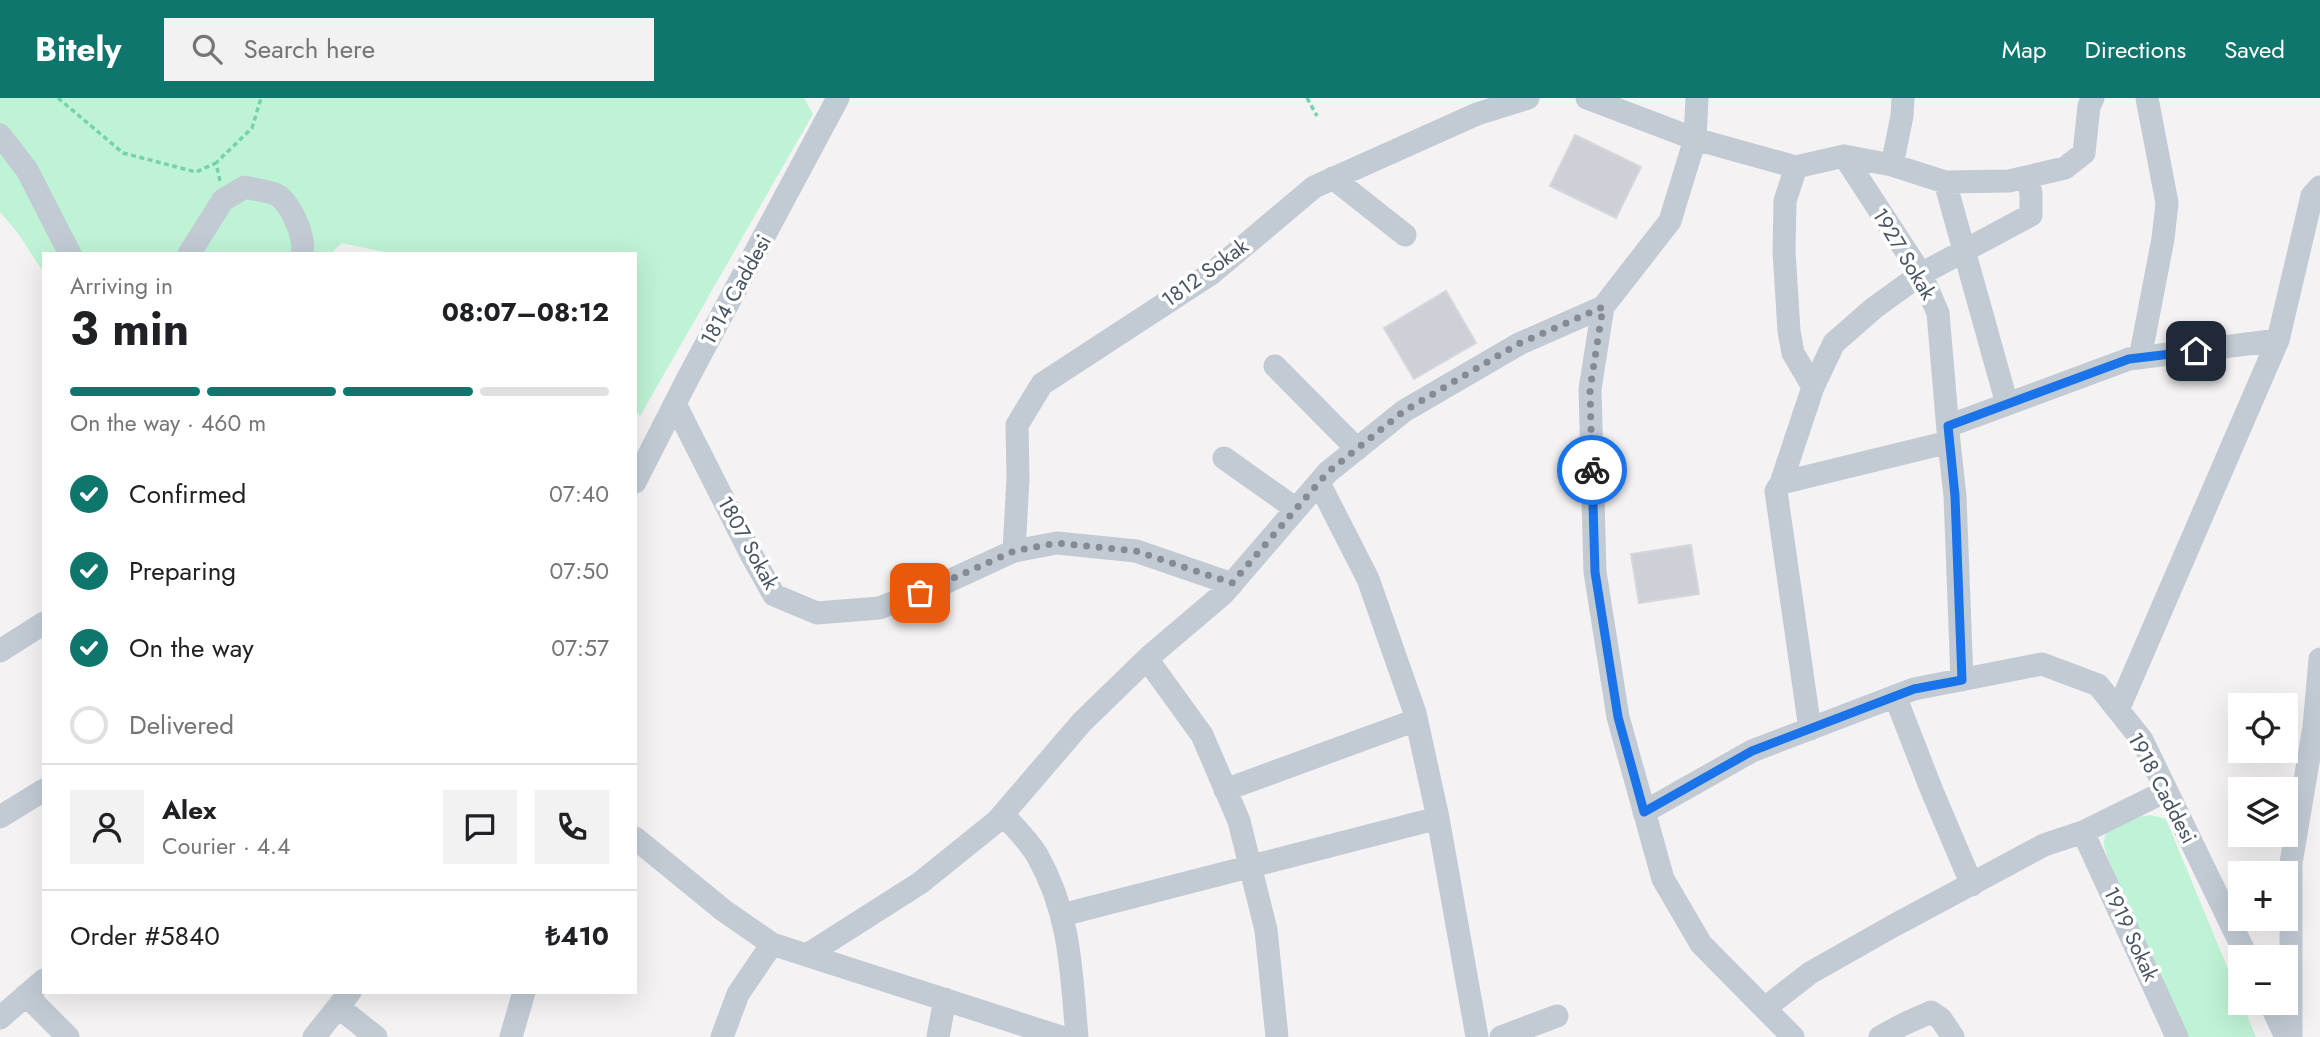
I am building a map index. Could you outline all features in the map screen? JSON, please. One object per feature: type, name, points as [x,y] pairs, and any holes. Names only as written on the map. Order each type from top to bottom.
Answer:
[{"type":"street","name":"1814 Caddesi","points":[[637,478],[838,98]]},
{"type":"street","name":"1812 Sokak","points":[[1014,551],[1017,425],[1042,384],[1212,272],[1314,187],[1477,114],[1528,98]]},
{"type":"street","points":[[1587,98],[1696,139],[1796,167],[1844,156],[1892,165],[1945,182],[2009,181],[2065,168],[2084,153],[2089,106],[2093,98]]},
{"type":"street","points":[[807,955],[920,883],[997,821],[1082,722],[1232,583],[1328,472],[1404,411],[1518,344],[1603,307],[1670,221],[1696,139],[1697,98]]},
{"type":"street","points":[[1892,165],[1903,98]]},
{"type":"street","points":[[2140,358],[2163,239],[2167,203],[2147,98]]},
{"type":"street","points":[[0,135],[27,170],[69,252]]},
{"type":"street","name":"1927 Sokak","points":[[1844,156],[1921,274],[1938,313],[1955,496],[1962,680]]},
{"type":"street","points":[[1796,167],[1785,201],[1784,251],[1789,331],[1793,353],[1813,387]]},
{"type":"street","points":[[1810,729],[1776,491],[1813,387],[1834,344],[1874,308],[1921,274],[2031,215],[2031,192],[2027,177]]},
{"type":"street","points":[[1333,178],[1405,235]]},
{"type":"street","points":[[1945,182],[2007,404]]},
{"type":"street","points":[[190,252],[223,200],[246,187],[278,195],[293,215],[304,245],[302,252]]},
{"type":"street","points":[[2118,710],[2278,340],[2312,196],[2320,187]]},
{"type":"street","points":[[1603,307],[1590,389],[1595,572],[1618,717],[1663,879],[1701,944],[1793,1037]]},
{"type":"street","points":[[1781,483],[1949,434],[2007,404],[2129,359],[2278,340]]},
{"type":"street","points":[[1275,366],[1357,449]]},
{"type":"street","name":"1807 Sokak","points":[[675,404],[774,595],[817,613],[879,608],[940,585],[1014,551],[1057,543],[1136,551],[1232,583]]},
{"type":"street","points":[[1224,458],[1296,509]]},
{"type":"street","points":[[1319,483],[1368,579],[1416,720],[1438,818],[1477,1037]]},
{"type":"street","points":[[0,651],[42,625]]},
{"type":"street","points":[[1147,659],[1202,736],[1239,821],[1266,930],[1277,1037]]},
{"type":"street","points":[[2289,1037],[2291,863],[2314,727],[2320,659]]},
{"type":"street","name":"1918 Caddesi","points":[[1644,812],[1752,751],[1895,696],[1914,689],[2042,664],[2098,685],[2141,740],[2241,945]]},
{"type":"street","points":[[1895,696],[1931,792],[1972,885]]},
{"type":"street","points":[[1225,790],[1416,720]]},
{"type":"street","points":[[0,817],[42,791]]},
{"type":"street","points":[[1765,1008],[1810,973],[1893,926],[2044,845],[2083,832],[2166,791]]},
{"type":"street","points":[[1003,814],[1036,853],[1057,897],[1066,930],[1077,1037]]},
{"type":"street","points":[[1062,915],[1438,818]]},
{"type":"street","name":"1919 Sokak","points":[[2083,832],[2177,1037]]},
{"type":"street","points":[[637,840],[723,910],[772,944],[1061,1037]]},
{"type":"street","points":[[722,1037],[738,993],[772,944]]},
{"type":"street","points":[[0,1018],[42,982]]},
{"type":"street","points":[[511,1037],[523,994]]},
{"type":"street","points":[[26,995],[68,1037]]},
{"type":"street","points":[[939,1037],[945,999]]},
{"type":"street","points":[[314,1037],[344,1000],[376,1037]]},
{"type":"street","points":[[1880,1037],[1931,1012],[1941,1019],[1953,1037]]},
{"type":"street","points":[[2277,1015],[2289,1037]]},
{"type":"street","points":[[1501,1037],[1557,1016]]},
{"type":"path","points":[[58,98],[123,153],[196,172],[216,163],[252,128],[261,98]]},
{"type":"path","points":[[1307,98],[1317,116]]},
{"type":"path","points":[[216,163],[223,200]]},
{"type":"green space","points":[[0,98],[804,98],[813,114],[640,416],[637,412],[637,252],[384,252],[342,243],[332,252],[42,252],[42,270],[0,212]]},
{"type":"green space","points":[[2151,815],[2166,819],[2228,969],[2228,1015],[2247,1015],[2256,1037],[2183,1037],[2104,845],[2110,828],[2129,819]]},
{"type":"building","points":[[1575,135],[1641,167],[1616,218],[1550,186]]},
{"type":"building","points":[[1446,291],[1476,343],[1414,379],[1384,328]]},
{"type":"building","points":[[1691,545],[1699,594],[1639,603],[1631,554]]},
{"type":"way so far","points":[[920,593],[1014,551],[1057,543],[1136,551],[1232,583],[1328,472],[1404,411],[1518,344],[1603,307],[1590,389],[1592,470]]},
{"type":"route","points":[[1592,470],[1595,572],[1618,717],[1644,812],[1752,751],[1914,689],[1962,680],[1955,496],[1948,426],[2129,359],[2196,351]]}]
